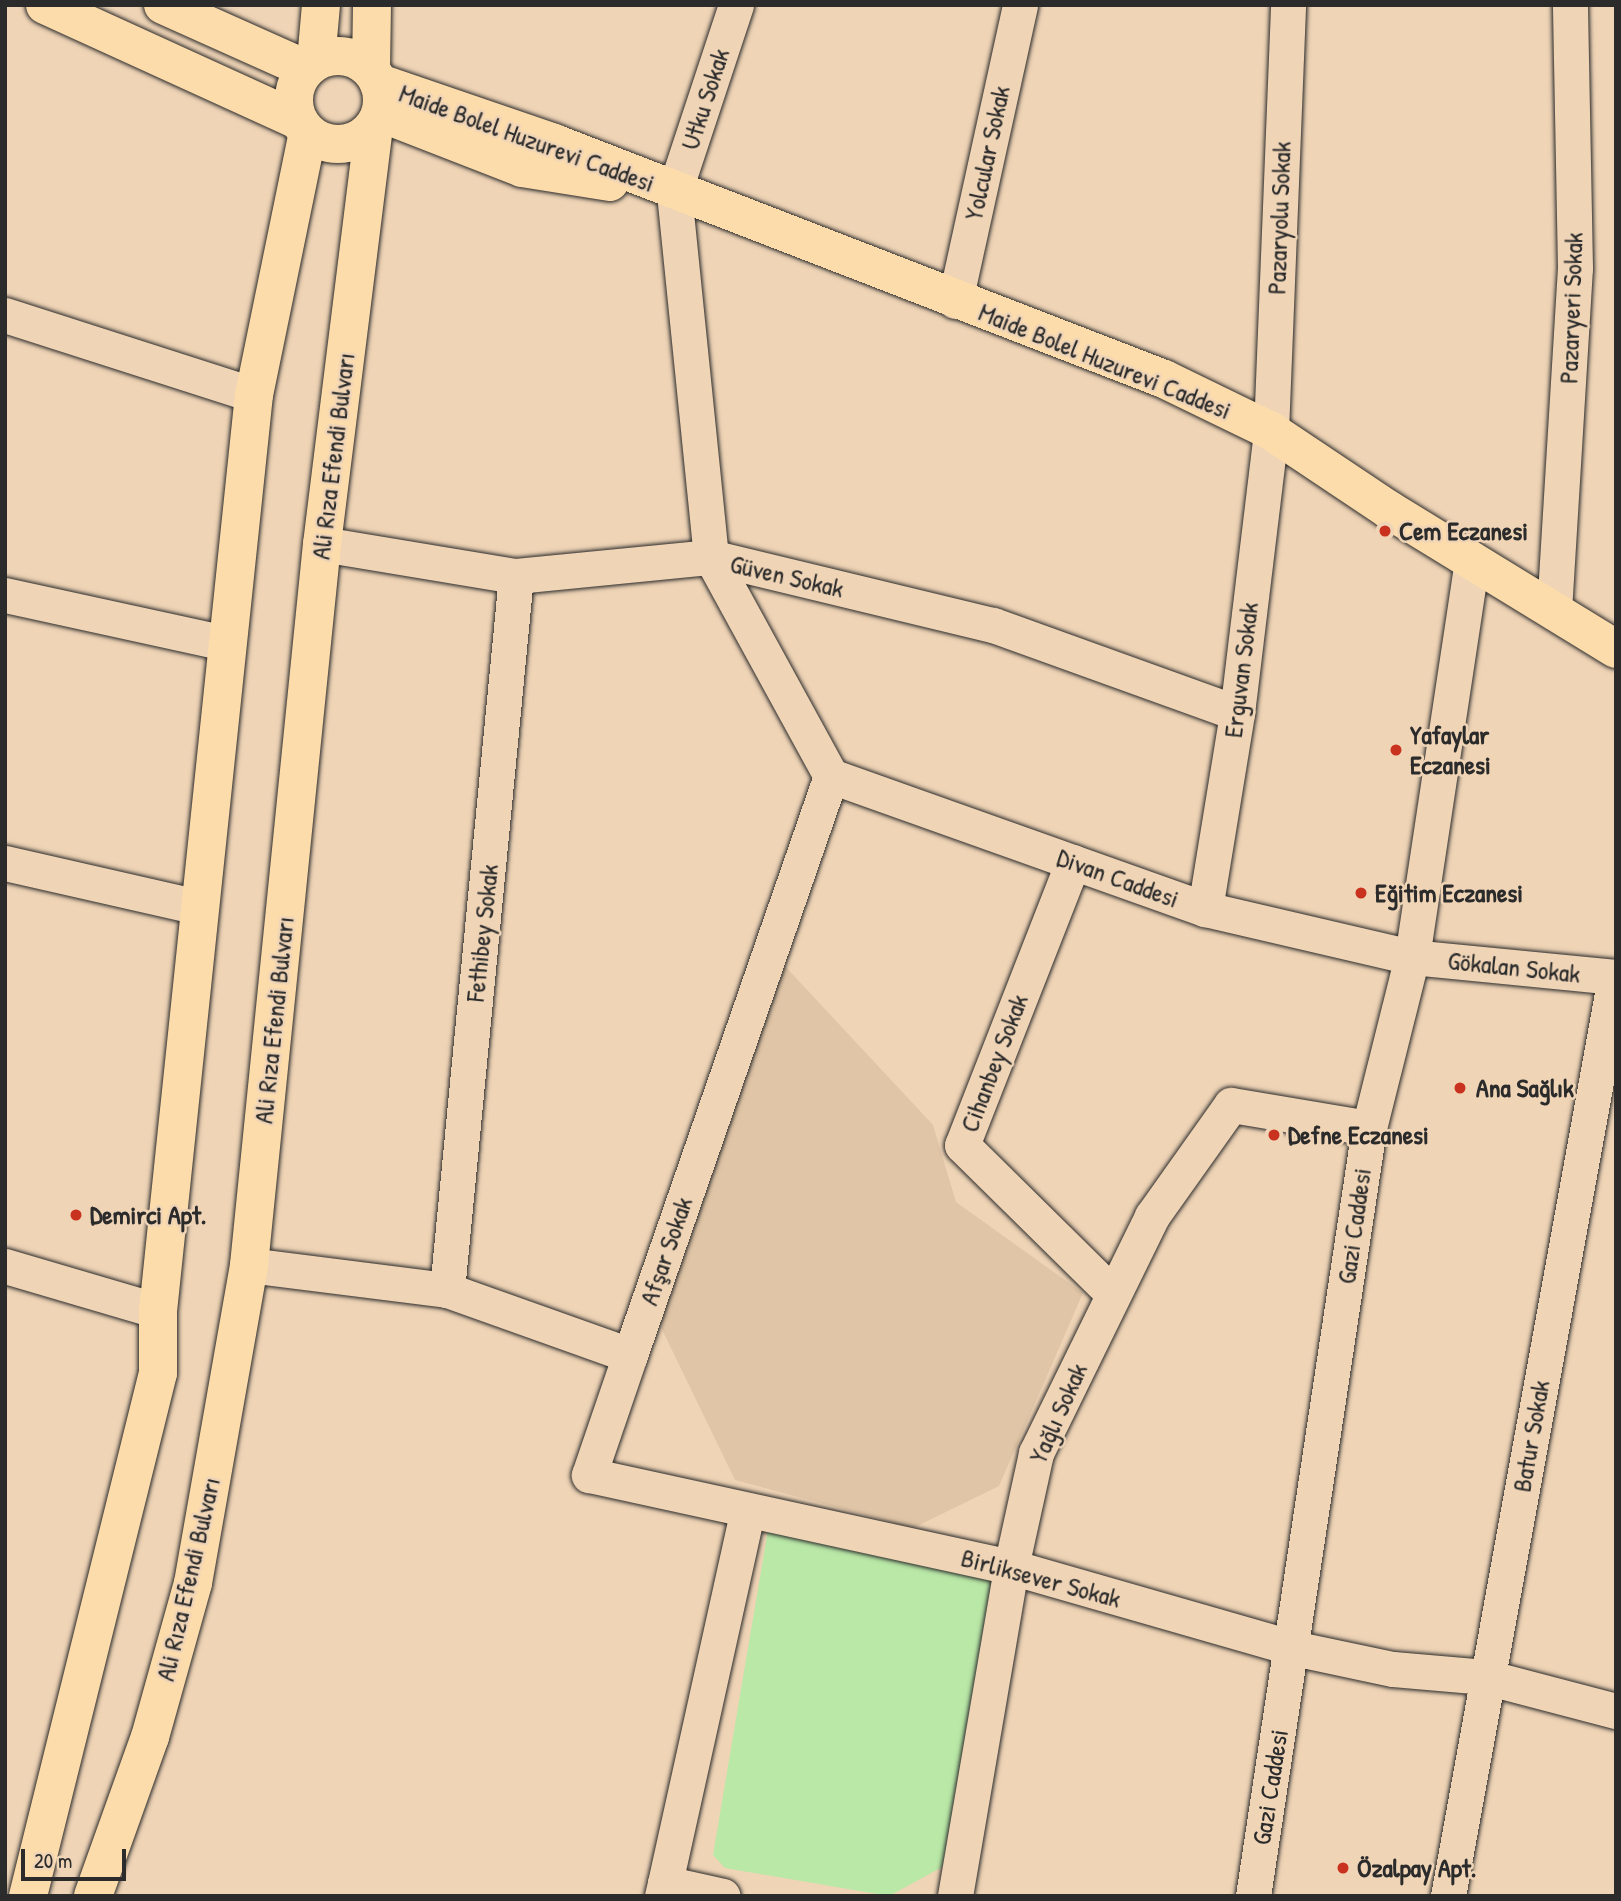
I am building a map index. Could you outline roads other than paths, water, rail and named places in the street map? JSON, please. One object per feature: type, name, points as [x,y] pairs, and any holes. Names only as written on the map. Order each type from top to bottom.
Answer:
[{"type":"main road","points":[[45,5],[303,127],[326,143],[348,144],[376,98],[344,55],[311,65],[163,5]]},
{"type":"main road","points":[[28,1896],[158,1373],[158,1311],[225,643],[254,395],[303,127],[294,94],[311,65],[321,5]]},
{"type":"main road","name":"Ali Rıza Efendi Bulvarı","points":[[93,1896],[150,1737],[193,1583],[249,1265],[323,544],[376,98],[372,5]]},
{"type":"main road","name":"Maide Bolel Huzurevi Caddesi","points":[[376,98],[554,143],[674,193],[1164,379],[1270,431],[1389,510],[1616,649]]},
{"type":"street","name":"Utku Sokak","points":[[674,193],[736,5]]},
{"type":"street","name":"Yolcular Sokak","points":[[955,300],[1020,5]]},
{"type":"street","name":"Pazaryolu Sokak","points":[[1270,431],[1288,5]]},
{"type":"street","name":"Pazaryeri Sokak","points":[[1555,611],[1575,268],[1570,5]]},
{"type":"street","points":[[674,193],[711,557],[831,776]]},
{"type":"street","points":[[5,316],[254,395]]},
{"type":"street","name":"Erguvan Sokak","points":[[1205,909],[1237,713],[1270,431]]},
{"type":"street","name":"Güven Sokak","points":[[323,544],[516,576],[711,557],[993,625],[1237,713]]},
{"type":"street","name":"Gazi Caddesi","points":[[1253,1896],[1293,1648],[1369,1128],[1412,957],[1472,559]]},
{"type":"street","name":"Fethibey Sokak","points":[[447,1290],[516,576]]},
{"type":"street","points":[[5,596],[225,643]]},
{"type":"street","name":"Divan Caddesi","points":[[831,776],[1205,909],[1412,957]]},
{"type":"street","name":"Afşar Sokak","points":[[629,1355],[831,776]]},
{"type":"street","name":"Cihanbey Sokak","points":[[1073,862],[962,1145],[1113,1294]]},
{"type":"street","points":[[5,863],[199,907]]},
{"type":"street","name":"Gökalan Sokak","points":[[1412,957],[1616,977]]},
{"type":"street","name":"Batur Sokak","points":[[1448,1896],[1616,977]]},
{"type":"street","name":"Yağlı Sokak","points":[[955,1896],[1011,1567],[1036,1452],[1152,1216],[1231,1105],[1369,1128]]},
{"type":"street","points":[[249,1265],[447,1290],[629,1355]]},
{"type":"street","points":[[5,1266],[158,1311]]},
{"type":"street","name":"Birliksever Sokak","points":[[629,1355],[589,1475],[1011,1567],[1293,1648],[1393,1669],[1486,1677],[1616,1711]]},
{"type":"street","points":[[723,1896],[664,1890],[748,1510]]},
{"type":"place","name":"Cem Eczanesi","points":[[1385,531]]},
{"type":"place","name":"Yafaylar Eczanesi","points":[[1396,750]]},
{"type":"place","name":"Eğitim Eczanesi","points":[[1361,893]]},
{"type":"place","name":"Ana Sağlık","points":[[1460,1088]]},
{"type":"place","name":"Defne Eczanesi","points":[[1274,1135]]},
{"type":"place","name":"Demirci Apt.","points":[[76,1215]]},
{"type":"place","name":"Özalpay Apt.","points":[[1343,1868]]}]
